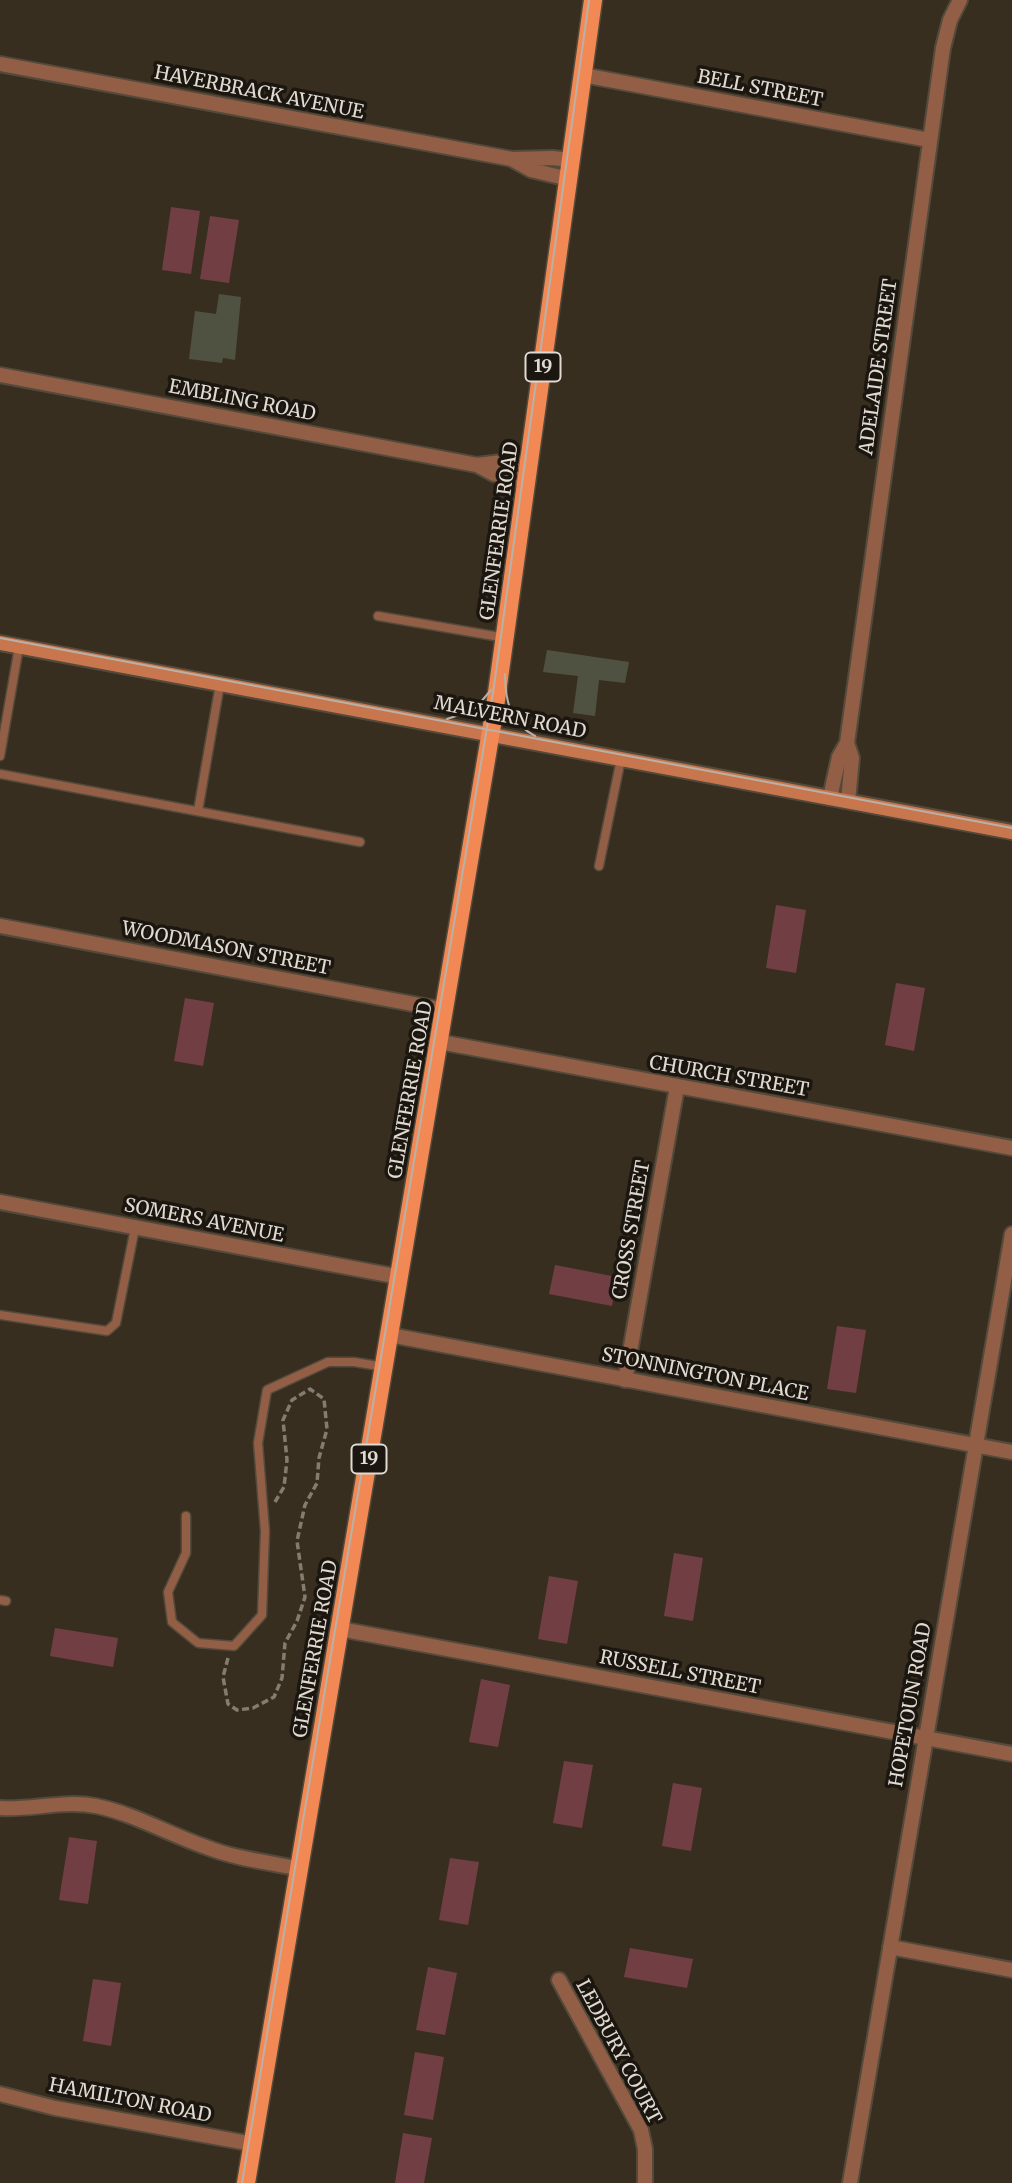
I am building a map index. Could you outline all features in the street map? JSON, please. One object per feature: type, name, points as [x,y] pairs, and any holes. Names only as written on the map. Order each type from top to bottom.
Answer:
[{"type":"main road","name":"GLENFERRIE ROAD","points":[[246,2183],[491,734],[593,0]]},
{"type":"main road","name":"MALVERN ROAD","points":[[0,643],[1012,832]]},
{"type":"street","name":"ADELAIDE STREET","points":[[830,798],[839,757],[847,743],[943,48],[950,20],[960,0]]},
{"type":"street","name":"HAVERBRACK AVENUE","points":[[0,64],[512,159],[571,160]]},
{"type":"street","name":"BELL STREET","points":[[583,75],[929,140]]},
{"type":"street","name":"HAVERBRACK AVENUE","points":[[512,159],[531,170],[569,179]]},
{"type":"street","name":"EMBLING ROAD","points":[[0,376],[477,465],[510,461],[529,472]]},
{"type":"street","name":"ADELAIDE STREET","points":[[847,743],[852,758],[848,801]]},
{"type":"street","name":"WOODMASON STREET","points":[[0,926],[445,1010]]},
{"type":"street","name":"CHURCH STREET","points":[[440,1042],[1012,1148]]},
{"type":"street","name":"CROSS STREET","points":[[625,1380],[677,1087]]},
{"type":"street","name":"SOMERS AVENUE","points":[[0,1202],[400,1277]]},
{"type":"street","name":"HOPETOUN ROAD","points":[[850,2183],[1012,1234]]},
{"type":"street","name":"STONNINGTON PLACE","points":[[390,1335],[1012,1452]]},
{"type":"street","name":"RUSSELL STREET","points":[[340,1629],[1012,1755]]},
{"type":"street","points":[[0,1808],[92,1805],[136,1816],[207,1848],[245,1859],[299,1868]]},
{"type":"street","points":[[890,1947],[1012,1970]]},
{"type":"street","name":"LEDBURY COURT","points":[[559,1980],[641,2130],[645,2148],[645,2183]]},
{"type":"street","name":"HAMILTON ROAD","points":[[0,2094],[55,2108],[253,2144]]},
{"type":"lane","points":[[378,616],[506,638]]},
{"type":"lane","points":[[0,756],[19,647]]},
{"type":"lane","points":[[198,811],[220,684]]},
{"type":"lane","points":[[599,866],[621,758]]},
{"type":"lane","points":[[0,774],[360,842]]},
{"type":"lane","points":[[0,1315],[107,1331],[116,1323],[135,1228]]},
{"type":"lane","points":[[186,1516],[186,1553],[168,1592],[172,1622],[198,1643],[234,1646],[262,1615],[265,1531],[258,1443],[267,1390],[328,1362],[355,1362],[385,1367]]},
{"type":"path","points":[[232,1646],[223,1677],[228,1704],[237,1710],[253,1708],[274,1697],[282,1678],[285,1643],[297,1621],[305,1597],[298,1541],[305,1505],[317,1483],[318,1458],[327,1429],[324,1399],[310,1389],[292,1399],[284,1420],[287,1460],[284,1487],[274,1503],[263,1512]]},
{"type":"shaded area","points":[[171,207],[200,211],[191,274],[162,270]]},
{"type":"shaded area","points":[[210,216],[239,220],[229,283],[200,279]]},
{"type":"shaded area","points":[[776,905],[806,910],[796,973],[766,968]]},
{"type":"shaded area","points":[[896,983],[925,988],[914,1051],[885,1045]]},
{"type":"shaded area","points":[[185,998],[214,1003],[203,1066],[174,1061]]},
{"type":"shaded area","points":[[555,1265],[617,1277],[612,1306],[549,1294]]},
{"type":"shaded area","points":[[837,1326],[866,1330],[856,1393],[827,1389]]},
{"type":"shaded area","points":[[674,1553],[703,1558],[693,1621],[664,1616]]},
{"type":"shaded area","points":[[549,1576],[578,1581],[567,1644],[538,1639]]},
{"type":"shaded area","points":[[55,1628],[118,1638],[113,1667],[50,1656]]},
{"type":"shaded area","points":[[481,1679],[510,1685],[498,1747],[469,1742]]},
{"type":"shaded area","points":[[564,1761],[593,1765],[582,1828],[553,1823]]},
{"type":"shaded area","points":[[673,1783],[702,1788],[691,1851],[662,1846]]},
{"type":"shaded area","points":[[69,1837],[97,1841],[88,1904],[59,1900]]},
{"type":"shaded area","points":[[450,1858],[479,1862],[468,1925],[439,1920]]},
{"type":"shaded area","points":[[630,1948],[693,1959],[687,1988],[624,1977]]},
{"type":"shaded area","points":[[428,1967],[457,1973],[445,2035],[416,2030]]},
{"type":"shaded area","points":[[93,1979],[121,1983],[111,2046],[83,2041]]},
{"type":"shaded area","points":[[415,2052],[444,2057],[433,2120],[404,2115]]},
{"type":"shaded area","points":[[403,2133],[432,2138],[424,2183],[395,2183]]},
{"type":"building","points":[[219,294],[241,297],[235,360],[223,358],[222,363],[189,359],[195,311],[216,314]]},
{"type":"building","points":[[547,650],[629,662],[625,683],[599,680],[595,716],[573,713],[578,676],[543,672]]},
{"type":"tram line","points":[[242,2183],[494,686],[589,0]]},
{"type":"tram line","points":[[0,638],[1012,828]]},
{"type":"tram line","points":[[505,674],[506,693],[511,710],[520,724],[535,736]]},
{"type":"tram line","points":[[447,719],[474,710],[491,690]]}]
